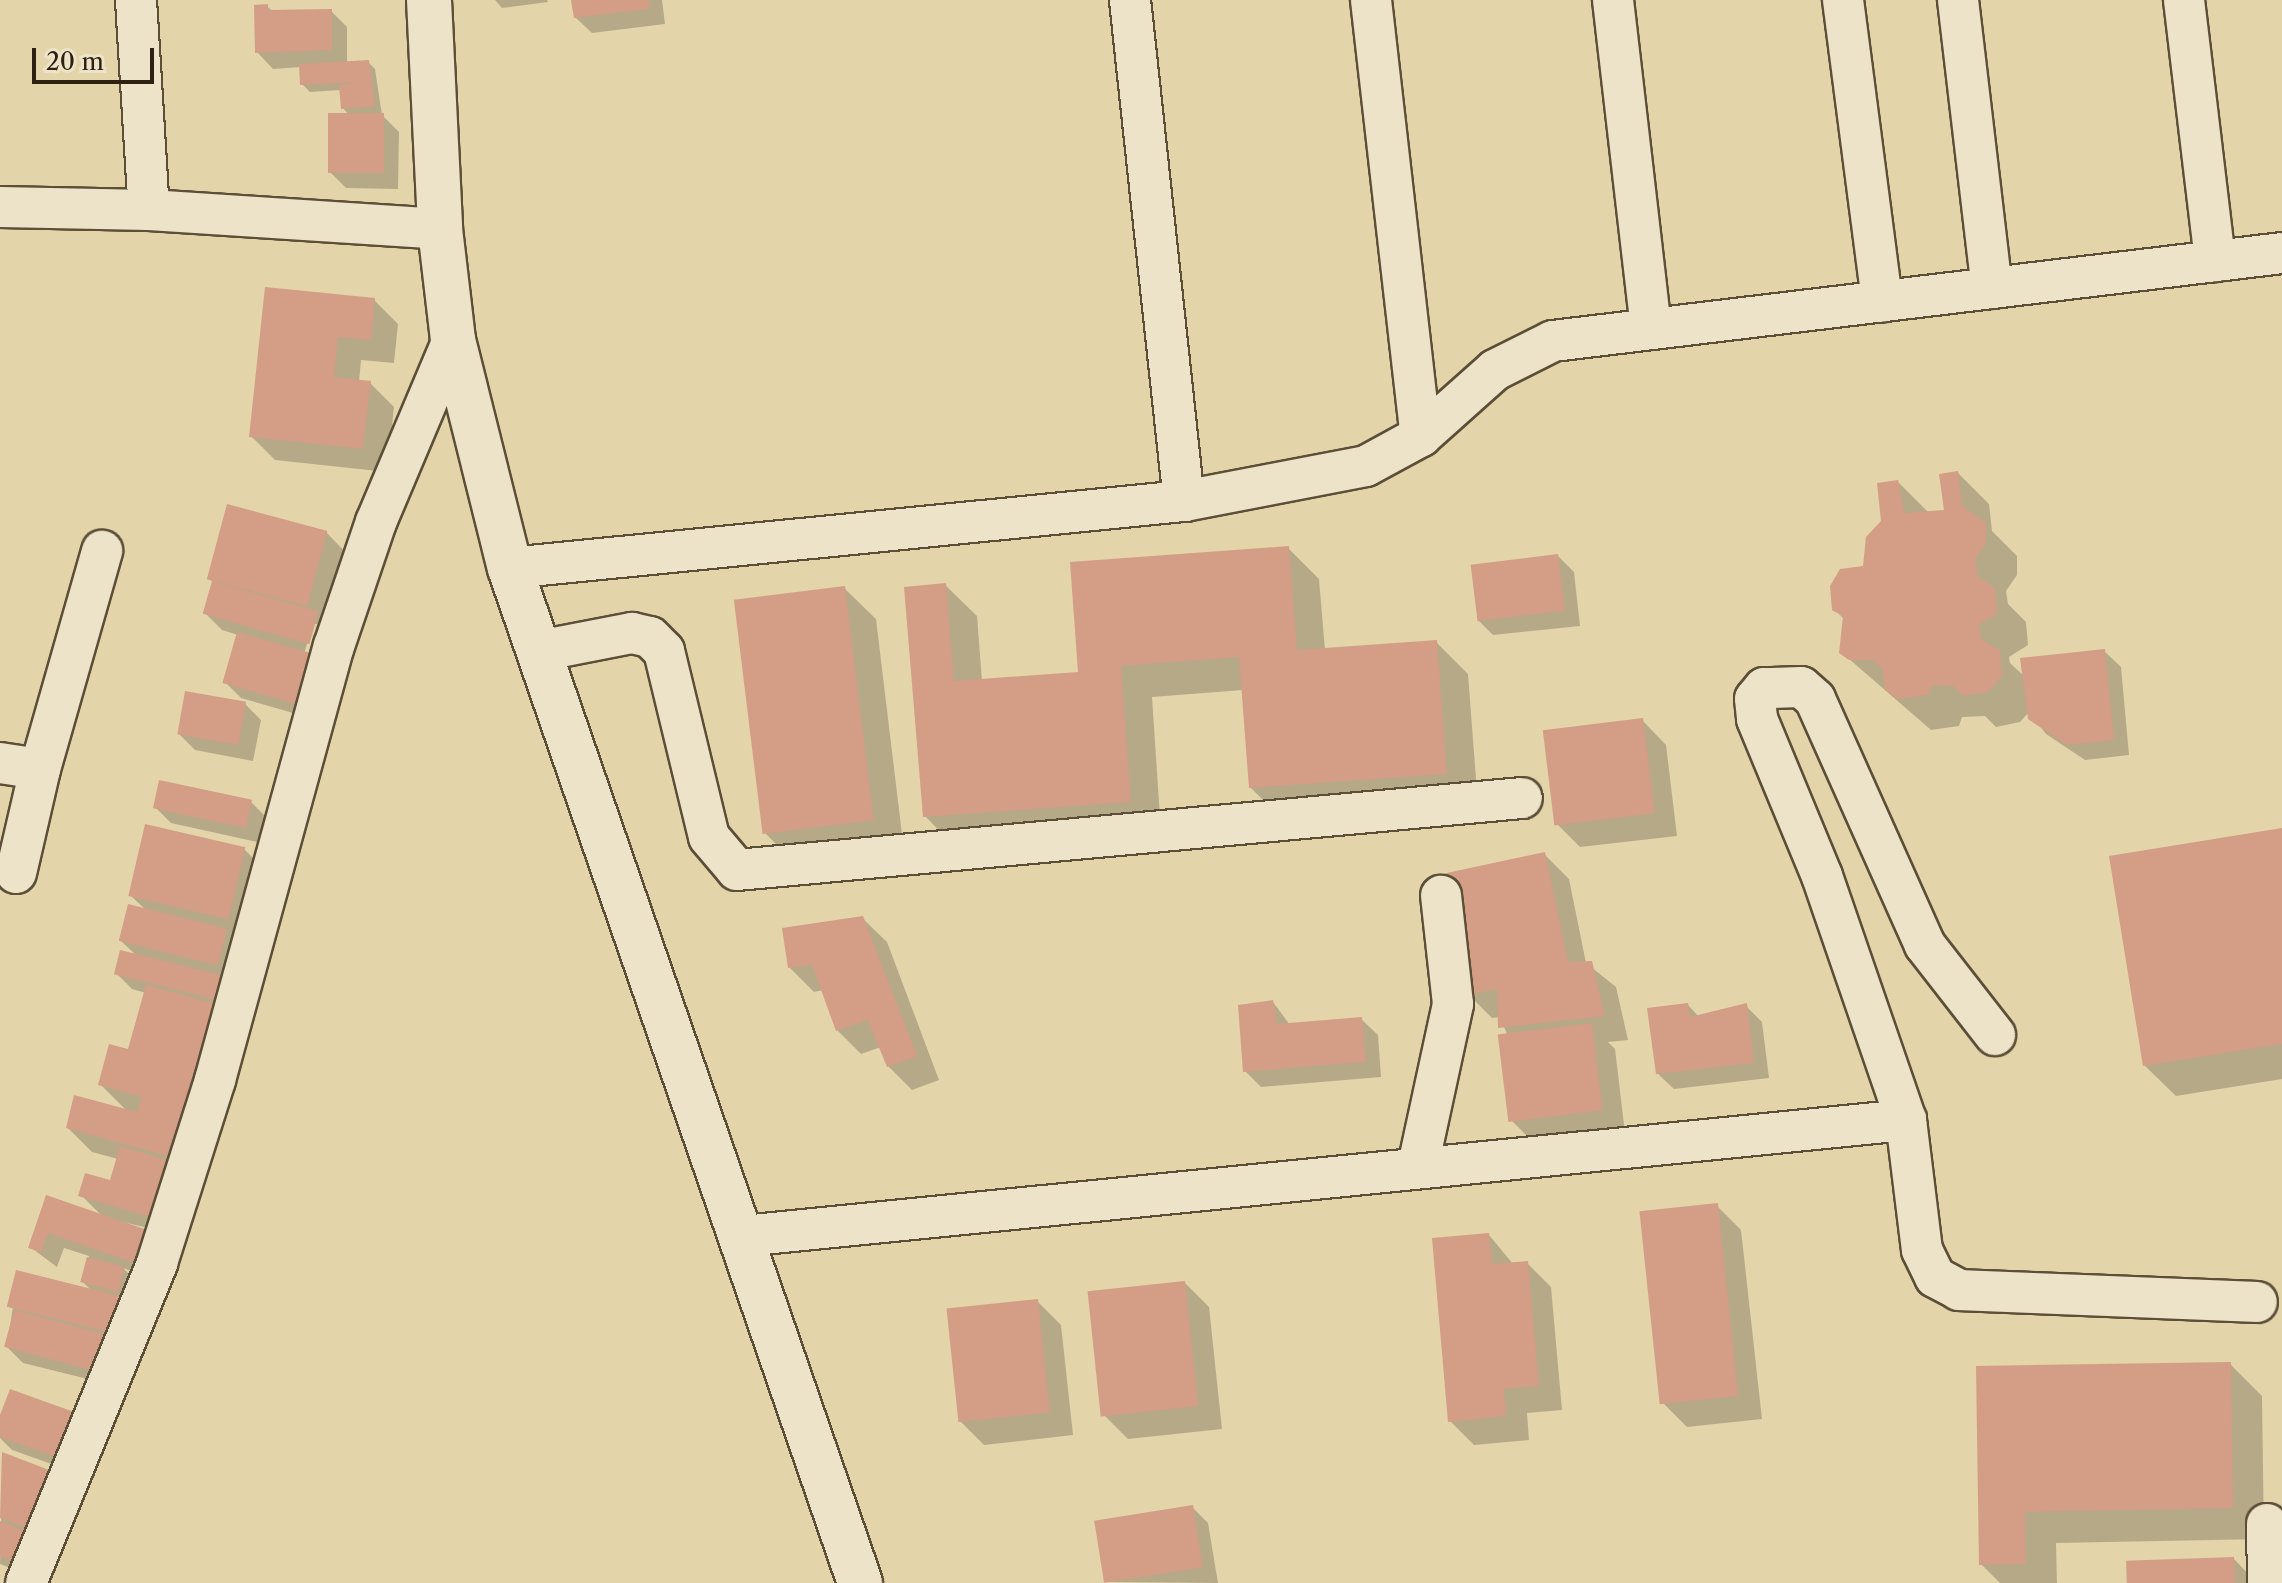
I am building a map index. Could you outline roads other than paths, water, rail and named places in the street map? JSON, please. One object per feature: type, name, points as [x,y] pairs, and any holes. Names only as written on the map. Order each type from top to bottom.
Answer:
[{"type":"street","points":[[136,0],[149,210]]},
{"type":"street","points":[[429,0],[440,229],[453,340],[510,568],[743,1236],[860,1583]]},
{"type":"street","points":[[1130,0],[1184,501]]},
{"type":"street","points":[[1371,0],[1421,436]]},
{"type":"street","points":[[1613,0],[1651,329]]},
{"type":"street","points":[[1843,0],[1882,301]]},
{"type":"street","points":[[1958,0],[1992,288]]},
{"type":"street","points":[[2184,0],[2215,261]]},
{"type":"street","points":[[0,207],[149,210],[440,229]]},
{"type":"street","points":[[510,568],[1184,501],[1366,466],[1421,436],[1495,370],[1553,341],[2282,253]]},
{"type":"street","points":[[26,1583],[157,1263],[215,1080],[334,646],[376,522],[453,340]]},
{"type":"street","points":[[16,873],[40,769],[102,551]]},
{"type":"street","points":[[539,651],[632,633],[650,637],[664,651],[709,837],[737,870],[1522,798]]},
{"type":"street","points":[[1995,1035],[1925,945],[1815,699],[1801,687],[1764,688],[1755,699],[1757,719],[1822,876],[1906,1120],[1922,1250],[1935,1277],[1959,1290],[2257,1302]]},
{"type":"street","points":[[0,763],[40,769]]},
{"type":"street","points":[[1418,1166],[1453,1004],[1441,896]]},
{"type":"street","points":[[743,1236],[1418,1166],[1906,1120]]},
{"type":"street","points":[[2267,1524],[2268,1583]]}]
